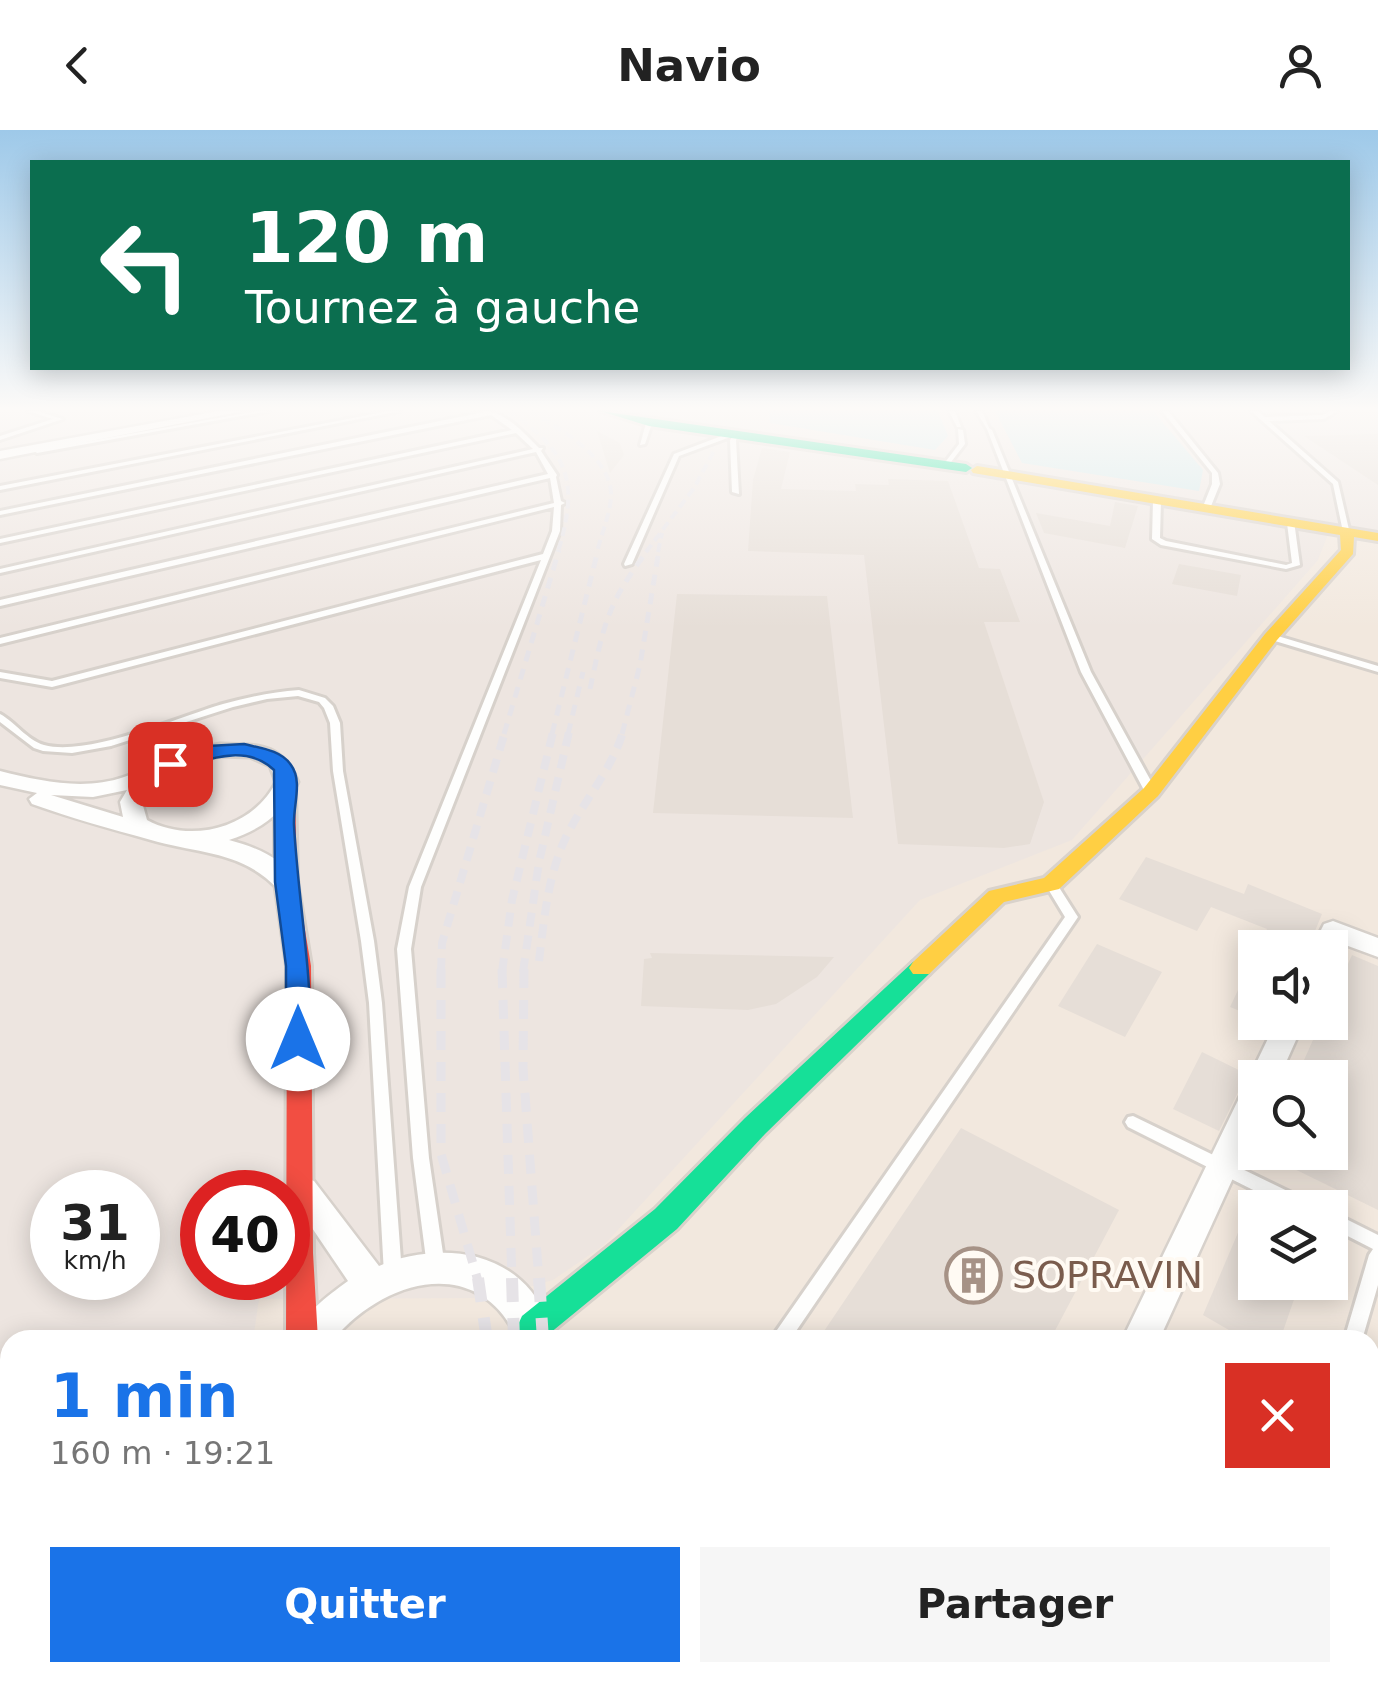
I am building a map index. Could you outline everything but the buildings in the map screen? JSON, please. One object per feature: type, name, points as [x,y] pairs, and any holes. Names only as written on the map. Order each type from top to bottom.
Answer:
[{"type":"street","points":[[1052,483],[1378,537]]},
{"type":"street","points":[[540,1330],[666,1218],[756,1126],[997,896],[1051,884],[1151,792],[1272,636],[1348,550],[1347,532]]},
{"type":"street","points":[[0,778],[78,793],[119,786],[208,752],[254,751],[272,757],[284,768],[286,882],[298,966],[298,1170]]},
{"type":"street","points":[[143,829],[132,817],[131,802],[140,785],[158,770]]},
{"type":"street","points":[[0,778],[64,808],[178,838],[251,852],[268,862],[286,882]]},
{"type":"street","points":[[178,838],[205,837],[246,824],[275,805],[285,790]]},
{"type":"street","points":[[1348,936],[1378,948]]},
{"type":"street","points":[[1145,1330],[1238,1133]]},
{"type":"street","points":[[310,1198],[382,1279]]},
{"type":"street","points":[[318,1330],[333,1312],[382,1279],[436,1267],[477,1274],[495,1282],[523,1309],[533,1330]]},
{"type":"street","points":[[301,1300],[302,1330]]},
{"type":"lane","points":[[0,513],[143,483]]},
{"type":"lane","points":[[0,541],[268,483]]},
{"type":"lane","points":[[0,571],[392,483]]},
{"type":"lane","points":[[0,604],[522,483]]},
{"type":"lane","points":[[436,1267],[421,1158],[404,950],[415,887],[546,556],[561,503],[556,483]]},
{"type":"lane","points":[[628,564],[664,483]]},
{"type":"lane","points":[[736,483],[736,492]]},
{"type":"lane","points":[[1009,483],[1086,672],[1151,792]]},
{"type":"lane","points":[[1206,509],[1213,483]]},
{"type":"lane","points":[[1336,483],[1344,501],[1347,532]]},
{"type":"lane","points":[[1157,501],[1159,541],[1286,567],[1296,565],[1290,524]]},
{"type":"lane","points":[[0,641],[561,503]]},
{"type":"lane","points":[[0,676],[52,684],[546,556]]},
{"type":"lane","points":[[1272,636],[1378,669]]},
{"type":"lane","points":[[0,717],[41,748],[70,750],[111,742],[257,699],[294,694],[320,698],[334,714],[337,768],[372,965],[382,1279]]},
{"type":"lane","points":[[787,1330],[1072,916],[1051,884]]},
{"type":"lane","points":[[1133,1122],[1270,1190]]},
{"type":"lane","points":[[1348,1228],[1378,1243]]},
{"type":"lane","points":[[1356,1330],[1378,1255]]},
{"type":"shaded area","points":[[0,483],[1378,483],[1378,1330],[0,1330]]},
{"type":"shaded area","points":[[0,483],[1378,483],[1378,532],[1332,524],[1318,560],[1072,840],[920,900],[604,1245],[553,1280],[491,1298],[310,1299],[310,1170],[180,1170],[180,1300],[259,1300],[254,1330],[0,1330]]},
{"type":"water","points":[[1151,483],[1200,483],[1199,491]]},
{"type":"railway","points":[[558,552],[568,506],[567,483]]},
{"type":"railway","points":[[597,552],[611,497],[609,483]]},
{"type":"railway","points":[[646,552],[696,483]]},
{"type":"railway","points":[[658,552],[662,533]]},
{"type":"railway","points":[[504,734],[559,550]]},
{"type":"railway","points":[[552,734],[598,550]]},
{"type":"railway","points":[[590,689],[609,615],[648,550]]},
{"type":"railway","points":[[622,734],[640,665],[659,550]]},
{"type":"railway","points":[[568,734],[583,672]]},
{"type":"railway","points":[[441,972],[442,943],[505,732]]},
{"type":"railway","points":[[502,971],[512,900],[553,732]]},
{"type":"railway","points":[[523,972],[539,862],[569,732]]},
{"type":"railway","points":[[539,961],[548,898],[560,852],[612,760],[623,732]]},
{"type":"railway","points":[[524,969],[523,1068],[539,1281]]},
{"type":"railway","points":[[502,971],[512,1281]]},
{"type":"railway","points":[[441,972],[441,1154],[478,1281]]},
{"type":"railway","points":[[478,1278],[486,1330]]},
{"type":"railway","points":[[512,1278],[514,1330]]},
{"type":"railway","points":[[539,1278],[542,1330]]},
{"type":"traffic: fast","points":[[533,1327],[666,1219],[755,1126],[921,968]]},
{"type":"traffic: slow","points":[[1057,483],[1378,537]]},
{"type":"traffic: slow","points":[[921,968],[997,896],[1051,884],[1151,792],[1271,637],[1348,551],[1347,532]]},
{"type":"traffic: jam","points":[[285,790],[286,882],[299,966],[298,1253],[302,1330]]},
{"type":"place","name":"SOPRAVIN","points":[[973,1275]]},
{"type":"route","points":[[170,764],[208,752],[244,750],[272,757],[287,774],[283,812],[286,882],[298,966],[298,1039]]}]
